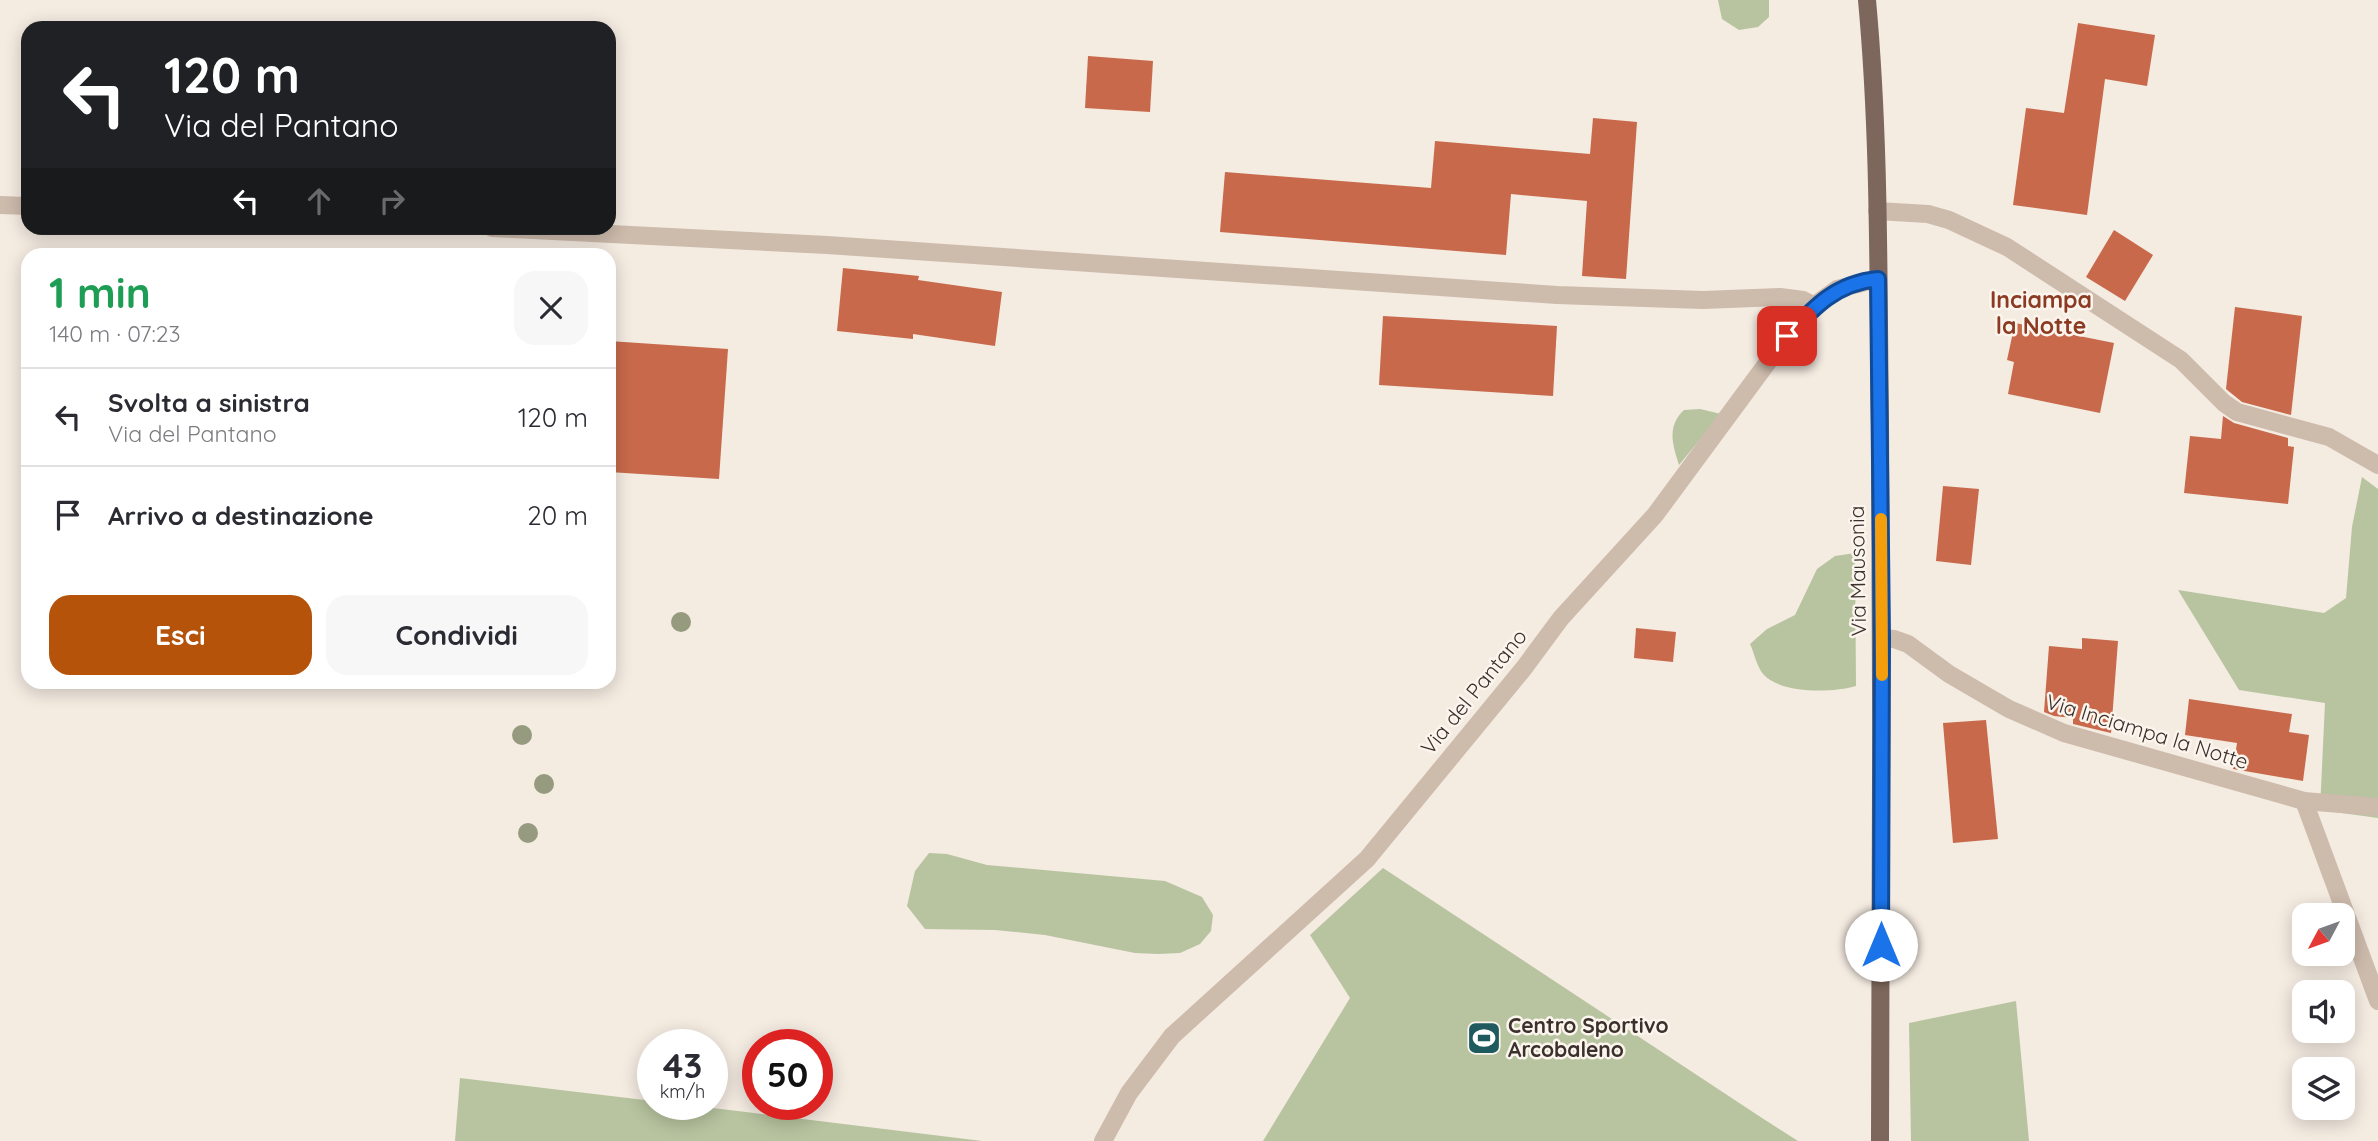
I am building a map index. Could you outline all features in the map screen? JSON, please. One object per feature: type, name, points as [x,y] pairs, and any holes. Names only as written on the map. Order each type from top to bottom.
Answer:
[{"type":"main road","name":"Via Mausonia","points":[[1867,0],[1878,279],[1882,638],[1880,1141]]},
{"type":"street","points":[[0,205],[21,206]]},
{"type":"street","points":[[1877,211],[1928,214],[1983,234],[2030,261],[2181,360],[2224,403],[2237,412],[2329,437],[2378,465]]},
{"type":"street","points":[[616,234],[827,245],[1557,295],[1703,300],[1780,297],[1803,300],[1815,306]]},
{"type":"street","name":"Via del Pantano","points":[[1103,1141],[1129,1093],[1172,1036],[1367,859],[1524,668],[1561,618],[1655,515],[1745,390],[1815,306],[1837,289],[1878,279]]},
{"type":"street","name":"Via Inciampa la Notte","points":[[1882,638],[1908,644],[1962,682],[2045,725],[2253,789],[2304,801],[2378,807]]},
{"type":"street","points":[[2304,801],[2378,1001]]},
{"type":"green space","points":[[1718,0],[1769,0],[1769,17],[1758,27],[1739,30],[1722,19]]},
{"type":"green space","points":[[1700,409],[1721,414],[1679,465],[1672,435],[1675,422],[1684,410]]},
{"type":"green space","points":[[2362,477],[2378,489],[2378,818],[2320,810],[2325,703],[2239,690],[2178,590],[2324,613],[2346,598],[2352,527]]},
{"type":"green space","points":[[1855,553],[1856,686],[1821,691],[1795,689],[1772,681],[1762,672],[1750,644],[1767,629],[1795,615],[1817,569],[1835,556]]},
{"type":"green space","points":[[929,853],[947,854],[987,865],[1165,881],[1202,897],[1213,915],[1211,931],[1200,944],[1180,953],[1158,954],[1135,953],[1045,935],[995,930],[925,929],[907,906],[915,871]]},
{"type":"green space","name":"Centro Sportivo Arcobaleno","points":[[1383,868],[1798,1141],[1263,1141],[1350,998],[1310,935]]},
{"type":"green space","points":[[2016,1001],[2029,1141],[1911,1141],[1909,1023]]},
{"type":"green space","points":[[460,1078],[637,1099],[637,1120],[728,1120],[728,1110],[742,1112],[742,1120],[811,1120],[982,1141],[455,1141]]},
{"type":"building","points":[[2078,23],[2155,35],[2147,86],[2105,79],[2087,215],[2013,205],[2026,108],[2064,113]]},
{"type":"building","points":[[1088,56],[1153,61],[1150,112],[1085,108]]},
{"type":"building","points":[[1593,118],[1637,122],[1626,279],[1582,276],[1587,201],[1511,194],[1506,255],[1220,232],[1225,172],[1431,188],[1435,141],[1590,154]]},
{"type":"building","points":[[2114,230],[2153,255],[2125,301],[2086,277]]},
{"type":"building","points":[[843,268],[919,276],[918,280],[1002,292],[995,346],[913,334],[913,339],[837,331]]},
{"type":"building","points":[[2235,307],[2302,316],[2291,415],[2242,402],[2226,389]]},
{"type":"building","points":[[1383,316],[1557,326],[1553,396],[1379,385]]},
{"type":"building","points":[[2015,323],[2114,343],[2100,413],[2008,394],[2014,362],[2007,360]]},
{"type":"building","points":[[616,341],[728,349],[719,479],[616,472]]},
{"type":"building","points":[[2223,416],[2234,423],[2288,438],[2288,446],[2294,447],[2288,504],[2184,493],[2190,436],[2221,439]]},
{"type":"building","points":[[1943,486],[1979,489],[1971,565],[1936,561]]},
{"type":"building","points":[[1636,628],[1676,632],[1673,662],[1634,658]]},
{"type":"building","points":[[2082,638],[2118,641],[2111,733],[2073,724],[2073,718],[2044,712],[2049,646],[2082,649]]},
{"type":"building","points":[[2189,699],[2292,714],[2289,732],[2309,735],[2303,781],[2233,769],[2237,743],[2185,735]]},
{"type":"building","points":[[1986,720],[1998,839],[1953,843],[1943,723]]},
{"type":"slow traffic","points":[[1881,519],[1882,675]]},
{"type":"place","name":"Centro Sportivo Arcobaleno","points":[[1484,1038]]},
{"type":"district","name":"Inciampa la Notte","points":[[2041,313]]},
{"type":"route","points":[[1787,336],[1819,302],[1837,289],[1864,280],[1878,279],[1882,638],[1881,945]]}]
